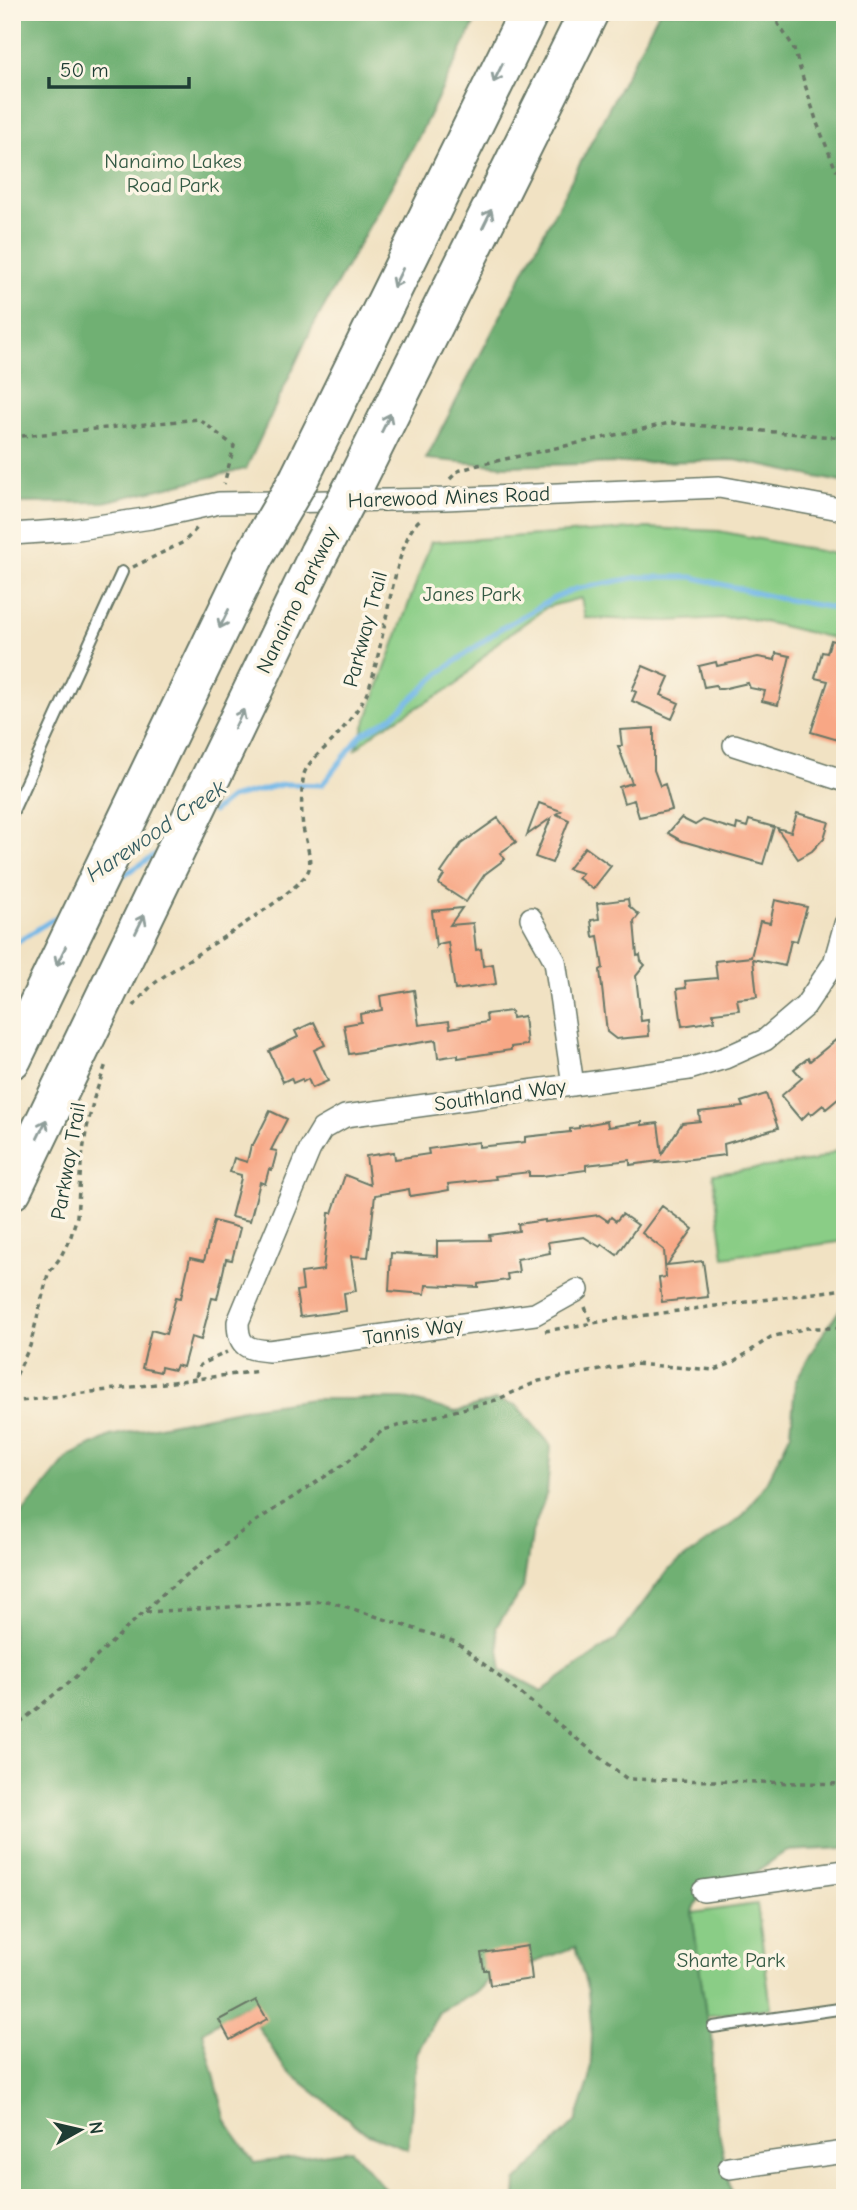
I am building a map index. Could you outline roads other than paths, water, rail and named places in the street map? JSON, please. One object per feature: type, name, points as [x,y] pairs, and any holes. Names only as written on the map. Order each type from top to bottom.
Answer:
[{"type":"highway","points":[[12,1059],[253,558],[299,479],[528,12]]},
{"type":"highway","name":"Nanaimo Parkway","points":[[12,1191],[319,553],[589,12]]},
{"type":"street","name":"Harewood Mines Road","points":[[12,534],[71,530],[125,522],[219,503],[445,499],[719,487],[845,510]]},
{"type":"street","points":[[734,745],[845,781]]},
{"type":"street","points":[[531,918],[555,961],[573,1085]]},
{"type":"street","name":"Southland Way","points":[[243,1345],[238,1335],[238,1322],[310,1149],[322,1129],[345,1116],[689,1069],[725,1058],[765,1040],[805,1006],[834,963],[845,924]]},
{"type":"street","name":"Tannis Way","points":[[243,1345],[252,1350],[269,1351],[536,1314],[578,1290]]},
{"type":"street","points":[[703,1891],[845,1871]]},
{"type":"street","points":[[729,2168],[845,2152]]},
{"type":"lane","points":[[12,813],[122,572]]},
{"type":"lane","points":[[713,2027],[845,2008]]},
{"type":"waterway","name":"Harewood Creek","points":[[213,812],[230,798],[285,784],[322,785],[361,735],[392,717],[441,672],[500,629],[575,589],[639,577],[692,577],[777,598],[845,610]]},
{"type":"waterway","name":"Harewood Creek","points":[[116,880],[155,855]]},
{"type":"waterway","name":"Harewood Creek","points":[[12,945],[66,911]]},
{"type":"park label","name":"Nanaimo Lakes Road Park","points":[[173,173]]},
{"type":"park label","name":"Janes Park","points":[[472,594]]},
{"type":"park label","name":"Shante Park","points":[[731,1960]]}]
